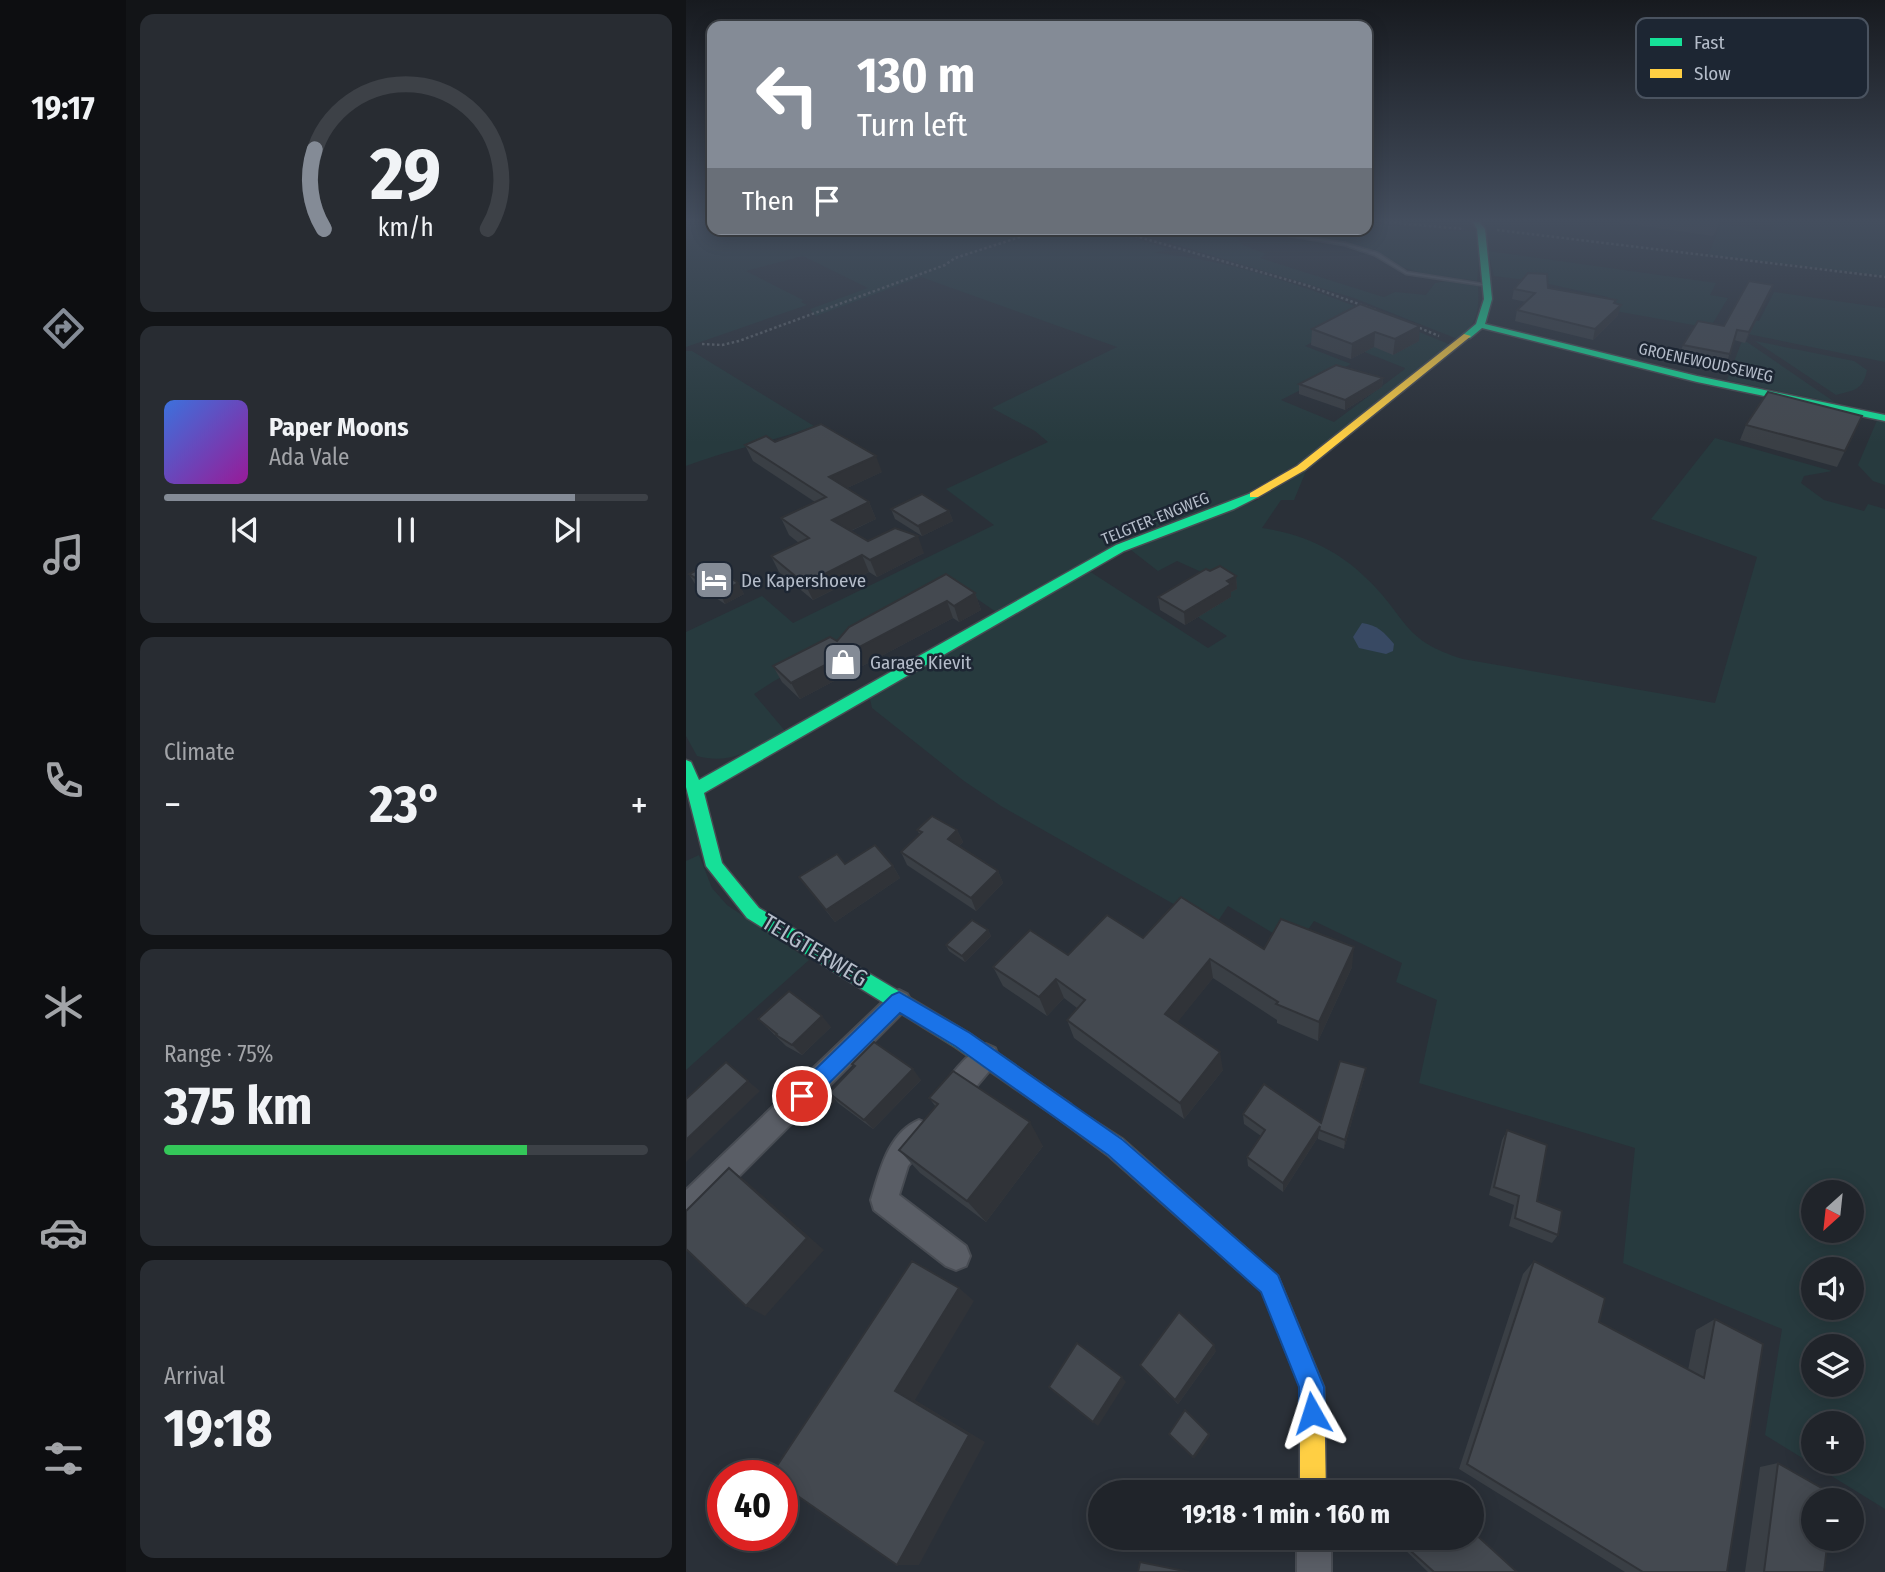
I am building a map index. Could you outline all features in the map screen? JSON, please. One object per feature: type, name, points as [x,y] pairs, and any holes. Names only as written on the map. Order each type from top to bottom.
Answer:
[{"type":"street","points":[[1480,325],[1488,295]]},
{"type":"street","name":"TELGTER-ENGWEG","points":[[695,790],[1120,548],[1230,507],[1276,484],[1301,468],[1480,325]]},
{"type":"street","name":"GROENEWOUDSEWEG","points":[[1480,325],[1697,379],[1885,418]]},
{"type":"street","name":"TELGTERWEG","points":[[686,766],[695,790],[714,866],[753,913],[986,1056],[1115,1147],[1270,1284],[1312,1387],[1313,1480]]},
{"type":"street","points":[[686,1209],[899,1001]]},
{"type":"street","points":[[956,1256],[884,1200],[897,1159],[986,1056]]},
{"type":"street","points":[[1314,1550],[1314,1572]]},
{"type":"path","points":[[702,344],[722,345],[751,337],[863,295]]},
{"type":"path","points":[[1335,295],[1389,316]]},
{"type":"path","points":[[1412,325],[1459,344]]},
{"type":"green space","points":[[686,295],[794,295],[807,305],[686,347]]},
{"type":"green space","points":[[848,295],[872,295],[816,316],[810,309]]},
{"type":"green space","points":[[972,295],[1325,295],[1451,345],[1309,457],[1231,502],[1127,538],[999,614],[957,585],[754,694],[786,732],[733,757],[722,759],[697,756],[686,736],[686,632],[762,596],[793,623],[994,525],[946,489],[1048,442],[1035,431],[992,408],[1117,347]],"holes":[[[1324,336],[1405,369],[1334,422],[1281,400],[1351,364],[1305,346]]]},
{"type":"green space","points":[[1345,295],[1478,295],[1478,303],[1471,326],[1460,340]]},
{"type":"green space","points":[[1601,295],[1712,295],[1728,298],[1710,328],[1604,309],[1608,297]]},
{"type":"green space","points":[[1772,295],[1797,295],[1885,308],[1885,362],[1738,332],[1742,318],[1759,321]]},
{"type":"green space","points":[[1742,341],[1747,342],[1836,403],[1727,380]]},
{"type":"green space","points":[[1755,341],[1854,361],[1867,370],[1865,377],[1857,388],[1836,395]]},
{"type":"green space","points":[[686,351],[692,351],[814,426],[686,466]]},
{"type":"green space","points":[[1878,418],[1885,420],[1885,485],[1873,481],[1858,465]]},
{"type":"green space","points":[[1715,438],[1832,471],[1804,476],[1801,483],[1824,500],[1864,511],[1868,504],[1885,509],[1885,1509],[1864,1496],[1864,1488],[1851,1488],[1828,1474],[1864,1474],[1864,1411],[1801,1411],[1801,1457],[1765,1435],[1782,1329],[1623,1263],[1635,1148],[1419,1083],[1437,1000],[1396,982],[1402,963],[1314,921],[1296,947],[1228,906],[1214,927],[1001,806],[964,781],[872,708],[870,699],[1089,571],[1208,648],[1227,636],[1175,602],[1206,574],[1177,561],[1158,571],[1131,550],[1257,500],[1306,471],[1294,500],[1281,500],[1262,528],[1291,534],[1332,552],[1367,579],[1416,636],[1443,652],[1463,659],[1715,703],[1757,557],[1651,519]]},
{"type":"green space","points":[[699,855],[712,888],[727,905],[809,960],[686,1070],[686,861]]},
{"type":"water","points":[[1362,623],[1372,625],[1383,633],[1394,644],[1393,651],[1386,654],[1359,648],[1353,637]]},
{"type":"building","points":[[1533,295],[1590,295],[1616,300],[1614,303],[1621,305],[1595,329],[1517,310]]},
{"type":"building","points":[[1741,295],[1768,295],[1749,332],[1737,330],[1730,354],[1683,345],[1698,321],[1724,326]]},
{"type":"building","points":[[1360,304],[1420,326],[1395,339],[1375,332],[1352,344],[1312,329]]},
{"type":"building","points":[[1336,365],[1383,378],[1345,400],[1299,384]]},
{"type":"building","points":[[1768,392],[1862,416],[1845,451],[1746,425]]},
{"type":"building","points":[[821,424],[876,456],[829,477],[869,502],[832,520],[868,541],[895,528],[918,536],[870,560],[862,555],[805,584],[771,556],[809,538],[781,518],[826,497],[745,445],[766,436],[775,442]]},
{"type":"building","points":[[922,494],[949,511],[918,526],[891,509]]},
{"type":"building","points":[[710,564],[738,583],[720,593],[689,574]]},
{"type":"building","points":[[1220,566],[1236,576],[1227,581],[1231,584],[1184,612],[1158,597],[1206,569],[1210,571]]},
{"type":"building","points":[[946,574],[975,593],[954,606],[947,601],[791,683],[773,666],[830,637],[837,641],[849,627]]},
{"type":"building","points":[[932,816],[957,830],[948,839],[998,871],[971,898],[901,852],[922,832],[917,830]]},
{"type":"building","points":[[875,845],[893,866],[826,910],[799,877],[837,854],[845,864]]},
{"type":"building","points":[[1181,897],[1264,949],[1281,919],[1354,947],[1319,1022],[1276,1004],[1278,1002],[1210,959],[1165,1014],[1220,1052],[1180,1103],[1067,1020],[1085,1000],[1056,979],[1039,997],[993,967],[1030,930],[1068,955],[1107,915],[1143,938]]},
{"type":"building","points":[[972,920],[988,930],[962,956],[946,945]]},
{"type":"building","points":[[789,991],[822,1016],[792,1045],[758,1019]]},
{"type":"building","points":[[874,1042],[913,1069],[864,1120],[829,1093]]},
{"type":"building","points":[[1340,1061],[1366,1068],[1345,1140],[1319,1130],[1320,1126],[1283,1183],[1247,1157],[1265,1130],[1243,1114],[1264,1084],[1321,1123]]},
{"type":"building","points":[[726,1062],[748,1081],[686,1140],[686,1099]]},
{"type":"building","points":[[953,1071],[1030,1122],[967,1201],[899,1150],[938,1104],[929,1098]]},
{"type":"building","points":[[821,1088],[832,1096],[811,1119],[799,1110]]},
{"type":"building","points":[[1507,1130],[1547,1145],[1537,1201],[1562,1211],[1558,1235],[1515,1218],[1519,1196],[1494,1187]]},
{"type":"building","points":[[729,1168],[807,1238],[746,1306],[686,1249],[686,1211]]},
{"type":"building","points":[[912,1261],[959,1288],[895,1391],[969,1435],[897,1565],[798,1496],[798,1460],[781,1460]]},
{"type":"building","points":[[1534,1261],[1605,1298],[1599,1322],[1704,1378],[1715,1319],[1763,1344],[1727,1572],[1643,1572],[1467,1464]]},
{"type":"building","points":[[1179,1312],[1214,1345],[1175,1400],[1140,1365]]},
{"type":"building","points":[[1077,1343],[1122,1377],[1093,1422],[1049,1387]]},
{"type":"building","points":[[1185,1410],[1209,1434],[1193,1457],[1169,1434]]},
{"type":"building","points":[[1778,1463],[1822,1488],[1801,1488],[1801,1551],[1826,1551],[1824,1572],[1764,1572]]},
{"type":"building","points":[[1484,1542],[1517,1572],[1434,1572],[1410,1550],[1484,1550]]},
{"type":"building","points":[[1140,1562],[1189,1572],[1138,1572]]},
{"type":"traffic: fast","points":[[1467,336],[1480,325],[1488,295]]},
{"type":"traffic: fast","points":[[1480,325],[1697,379],[1885,418]]},
{"type":"traffic: fast","points":[[695,790],[1120,548],[1230,507],[1254,495]]},
{"type":"traffic: fast","points":[[686,766],[695,790],[714,866],[753,913],[962,1040],[1064,1111]]},
{"type":"traffic: slow","points":[[1254,495],[1301,468],[1467,336]]},
{"type":"traffic: slow","points":[[1064,1111],[1115,1147],[1270,1284],[1312,1387],[1313,1480]]},
{"type":"place","name":"De Kapershoeve","points":[[714,580]]},
{"type":"place","name":"Garage Kievit","points":[[843,662]]},
{"type":"route","points":[[802,1096],[899,1001],[962,1040],[1115,1147],[1270,1284],[1312,1387],[1312,1413]]}]
